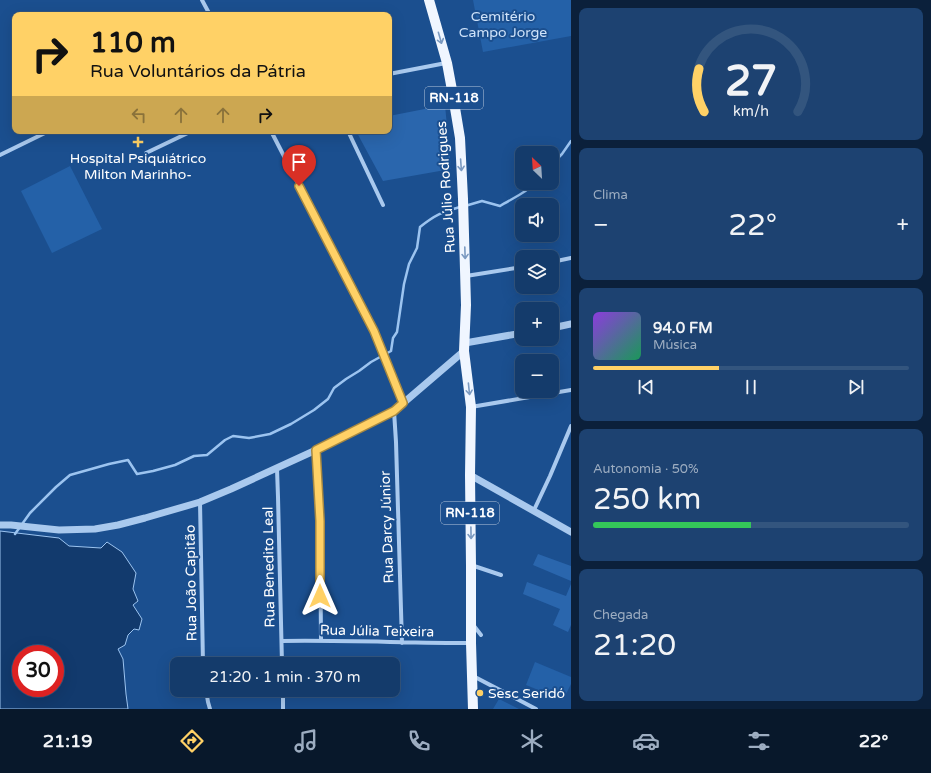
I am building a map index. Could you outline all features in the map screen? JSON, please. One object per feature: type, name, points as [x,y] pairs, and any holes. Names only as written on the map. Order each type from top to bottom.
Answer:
[{"type":"main road","name":"Rua Júlio Rodrigues","points":[[429,0],[447,63],[460,138],[466,276],[465,347]]},
{"type":"main road","name":"RN-118","points":[[465,347],[471,407],[471,643],[473,709]]},
{"type":"street","points":[[202,0],[208,12]]},
{"type":"street","points":[[392,73],[447,63]]},
{"type":"street","points":[[0,155],[43,134]]},
{"type":"street","points":[[146,153],[186,134]]},
{"type":"street","points":[[273,134],[374,331],[403,403]]},
{"type":"street","points":[[349,134],[383,205]]},
{"type":"street","points":[[559,261],[571,258]]},
{"type":"street","points":[[466,276],[515,267]]},
{"type":"street","points":[[559,327],[571,324]]},
{"type":"street","points":[[0,525],[59,530],[95,529],[118,525],[200,502],[277,469],[394,411],[465,347],[515,335]]},
{"type":"street","points":[[471,407],[571,390]]},
{"type":"street","name":"Rua Darcy Júnior","points":[[394,411],[402,643]]},
{"type":"street","points":[[534,510],[571,426]]},
{"type":"street","points":[[316,450],[320,521],[321,640]]},
{"type":"street","name":"Rua Benedito Leal","points":[[277,469],[282,657]]},
{"type":"street","points":[[470,475],[571,532]]},
{"type":"street","name":"Rua João Capitão","points":[[200,502],[203,657]]},
{"type":"street","points":[[471,565],[501,574]]},
{"type":"street","points":[[472,624],[481,635]]},
{"type":"street","name":"Rua Júlia Teixeira","points":[[282,641],[321,640],[402,643],[471,643]]},
{"type":"street","points":[[472,676],[536,709]]},
{"type":"street","points":[[207,697],[210,709]]},
{"type":"street","points":[[283,697],[283,709]]},
{"type":"green space","name":"Cemitério Campo Jorge","points":[[473,0],[571,0],[571,36],[483,52]]},
{"type":"green space","points":[[70,166],[102,229],[52,253],[21,191]]},
{"type":"green space","points":[[535,662],[571,677],[571,684],[563,700],[526,685]]},
{"type":"green space","points":[[499,699],[519,709],[493,709]]},
{"type":"shaded area","points":[[0,531],[59,538],[69,546],[101,548],[107,542],[122,552],[136,573],[133,589],[138,601],[133,605],[142,619],[139,630],[134,629],[128,635],[125,645],[118,649],[123,659],[128,709],[0,709]]},
{"type":"building","points":[[445,105],[451,169],[383,181],[358,134],[392,134],[392,115]]},
{"type":"building","points":[[538,554],[571,566],[571,581],[533,565]]},
{"type":"building","points":[[527,582],[566,596],[571,584],[571,625],[568,632],[553,625],[560,609],[523,594]]},
{"type":"waterway","points":[[559,157],[571,141]]},
{"type":"waterway","points":[[465,206],[482,201],[500,206],[527,190]]},
{"type":"waterway","points":[[15,534],[30,513],[70,475],[128,460],[137,474],[153,471],[175,465],[194,456],[207,455],[225,440],[233,436],[249,438],[270,434],[291,424],[314,410],[328,399],[334,388],[371,362],[391,351],[393,338],[397,332],[404,284],[409,264],[417,248],[420,227],[439,214],[460,207]]},
{"type":"place","name":"Hospital Psiquiátrico Milton Marinho-","points":[[138,142]]},
{"type":"place","name":"Sesc Seridó","points":[[480,693]]},
{"type":"route","points":[[299,186],[364,310],[403,403],[394,411],[316,450],[320,521],[320,596]]}]
